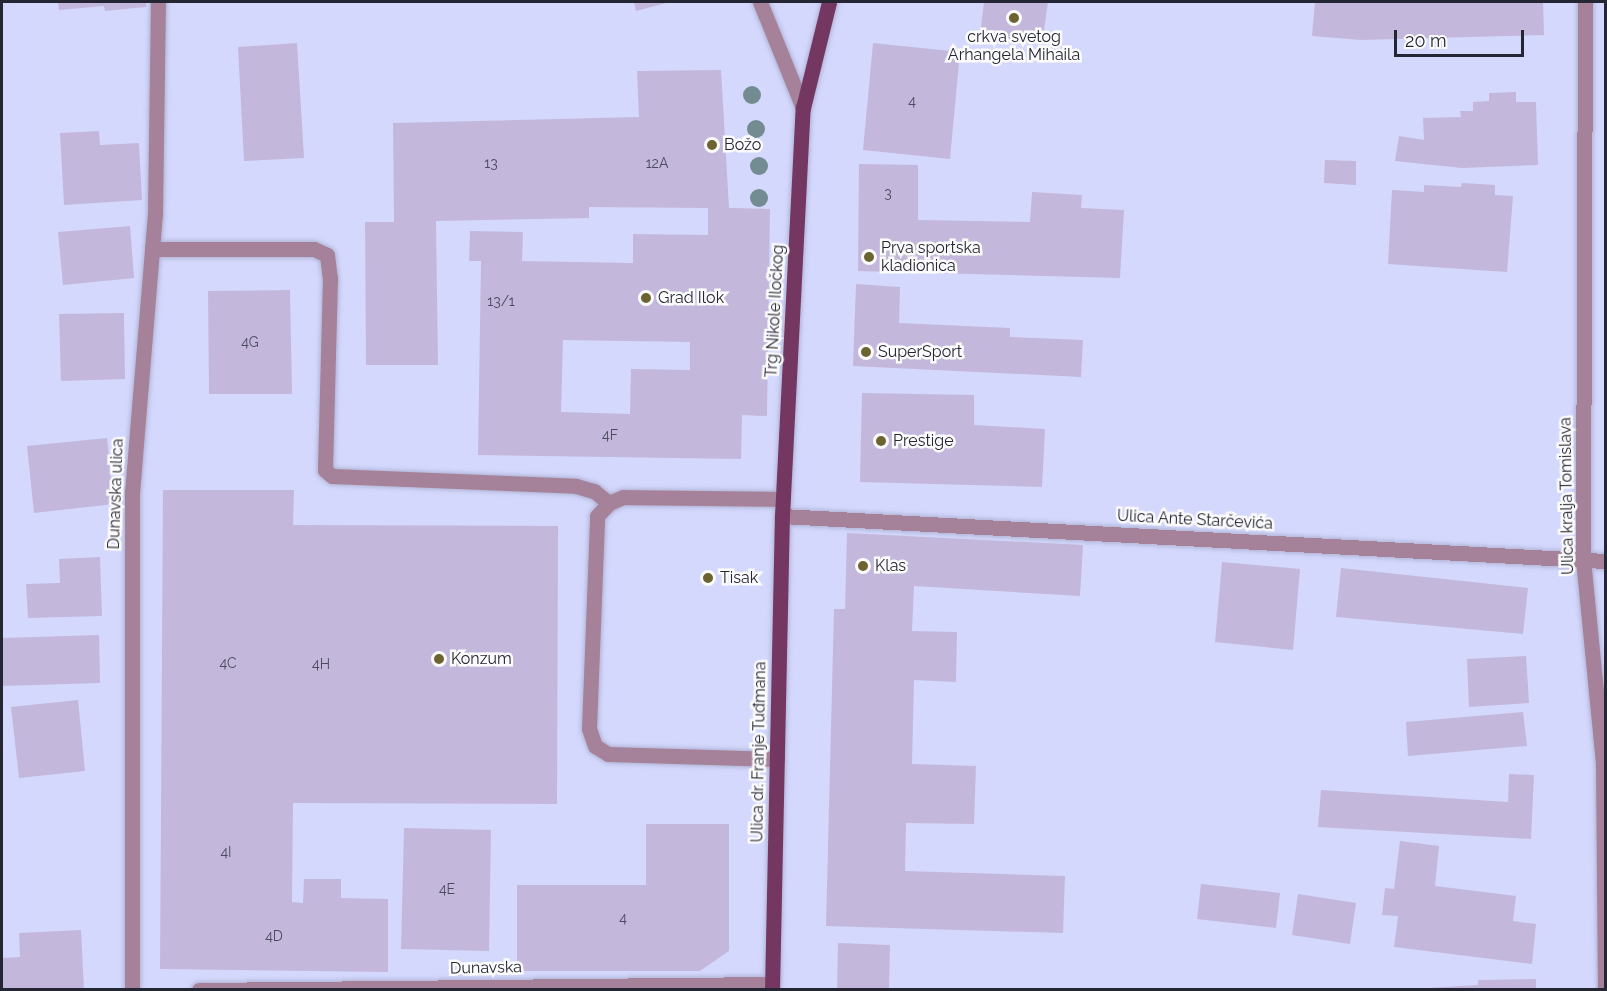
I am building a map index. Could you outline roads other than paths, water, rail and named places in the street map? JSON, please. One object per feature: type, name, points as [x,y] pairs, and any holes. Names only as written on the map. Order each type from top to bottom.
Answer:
[{"type":"main road","name":"Trg Nikole Iločkog","points":[[782,516],[803,108],[829,2]]},
{"type":"main road","name":"Ulica dr. Franje Tuđmana","points":[[772,987],[782,516]]},
{"type":"street","name":"Dunavska ulica","points":[[132,990],[132,493],[152,249],[158,2]]},
{"type":"street","name":"Trg Nikole Iločkog","points":[[760,2],[803,108]]},
{"type":"street","name":"Ulica kralja Tomislava","points":[[1585,2],[1583,559],[1603,764],[1605,990]]},
{"type":"street","points":[[152,249],[314,249],[327,255],[330,278],[325,470],[332,476],[576,486],[594,491],[609,503]]},
{"type":"street","points":[[777,759],[608,754],[595,746],[589,729],[597,516],[609,503],[623,496],[783,498]]},
{"type":"street","name":"Ulica Ante Starčevića","points":[[782,516],[1605,561]]},
{"type":"street","name":"Dunavska","points":[[200,990],[772,987]]},
{"type":"place","name":"crkva svetog Arhangela Mihaila","points":[[1014,18]]},
{"type":"place","name":"Božo","points":[[712,145]]},
{"type":"place","name":"Prva sportska kladionica","points":[[869,257]]},
{"type":"place","name":"Grad Ilok","points":[[646,298]]},
{"type":"place","name":"SuperSport","points":[[866,352]]},
{"type":"place","name":"Prestige","points":[[881,441]]},
{"type":"place","name":"Klas","points":[[863,566]]},
{"type":"place","name":"Tisak","points":[[708,578]]},
{"type":"place","name":"Konzum","points":[[439,659]]}]
